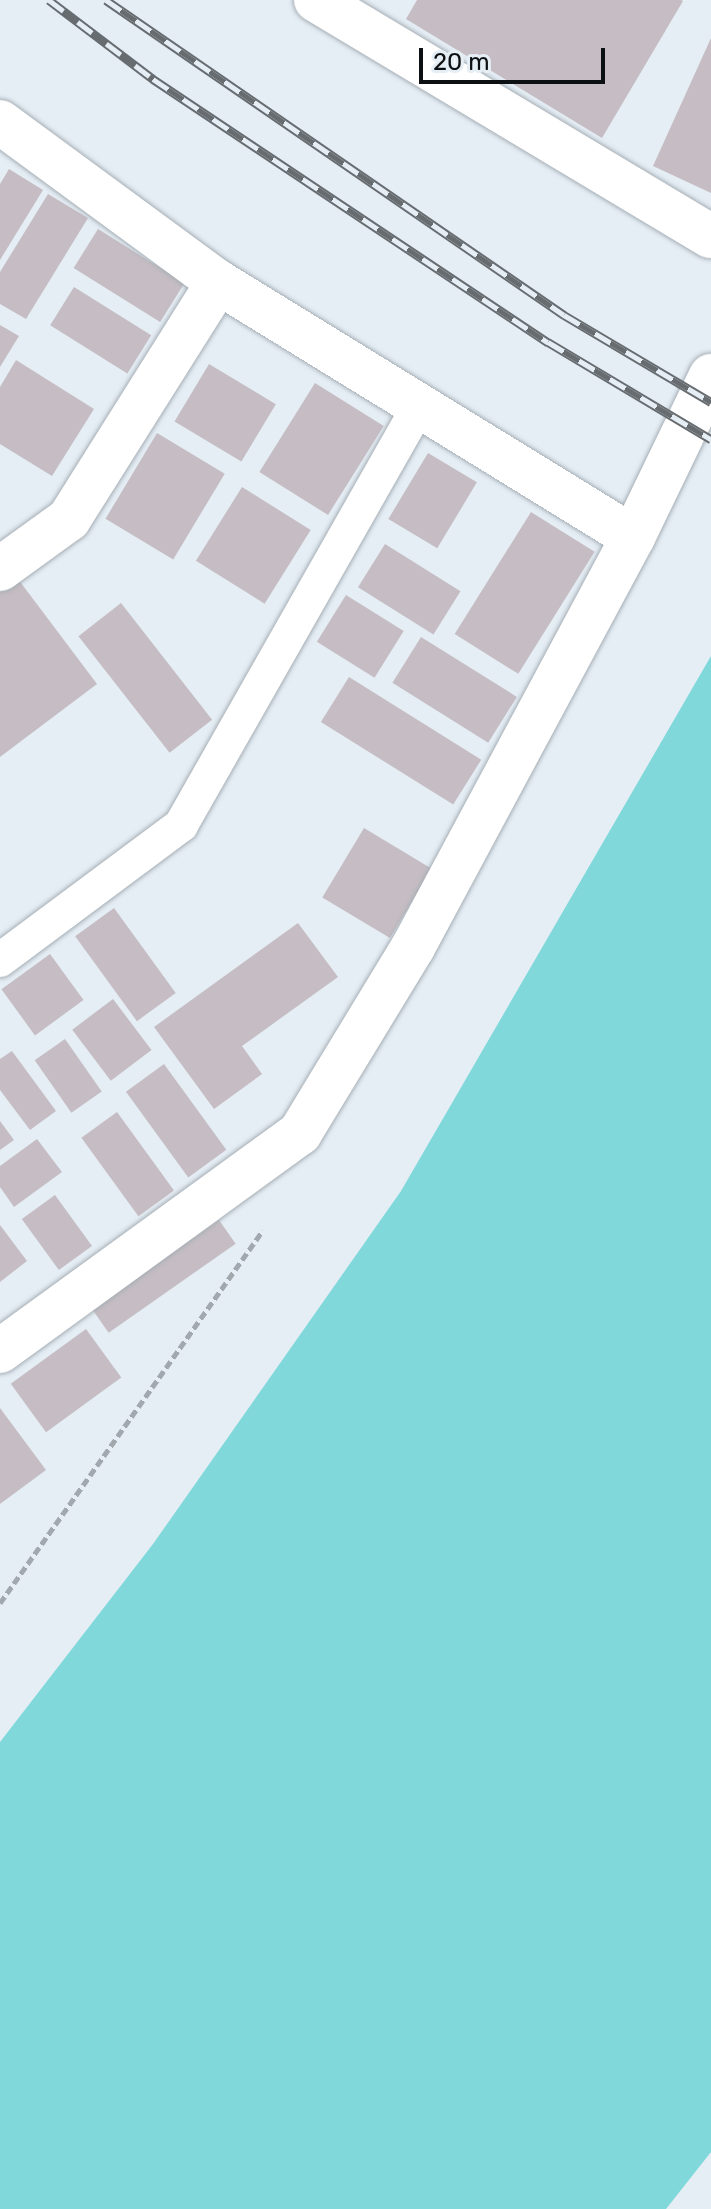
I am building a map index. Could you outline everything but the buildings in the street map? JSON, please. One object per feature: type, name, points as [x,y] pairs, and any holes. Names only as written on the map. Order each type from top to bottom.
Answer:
[{"type":"street","points":[[325,2],[711,236]]},
{"type":"street","points":[[0,122],[218,282],[417,409],[633,537]]},
{"type":"street","points":[[0,569],[69,519],[218,282]]},
{"type":"street","points":[[0,1351],[300,1133],[413,947],[633,537],[711,376]]},
{"type":"lane","points":[[0,960],[181,825],[417,409]]},
{"type":"water","points":[[711,656],[711,2152],[666,2209],[0,2209],[0,1742],[153,1544],[401,1191]]},
{"type":"railway","points":[[49,0],[153,79],[548,342],[711,439]]},
{"type":"railway","points":[[106,0],[564,315],[711,402]]}]
